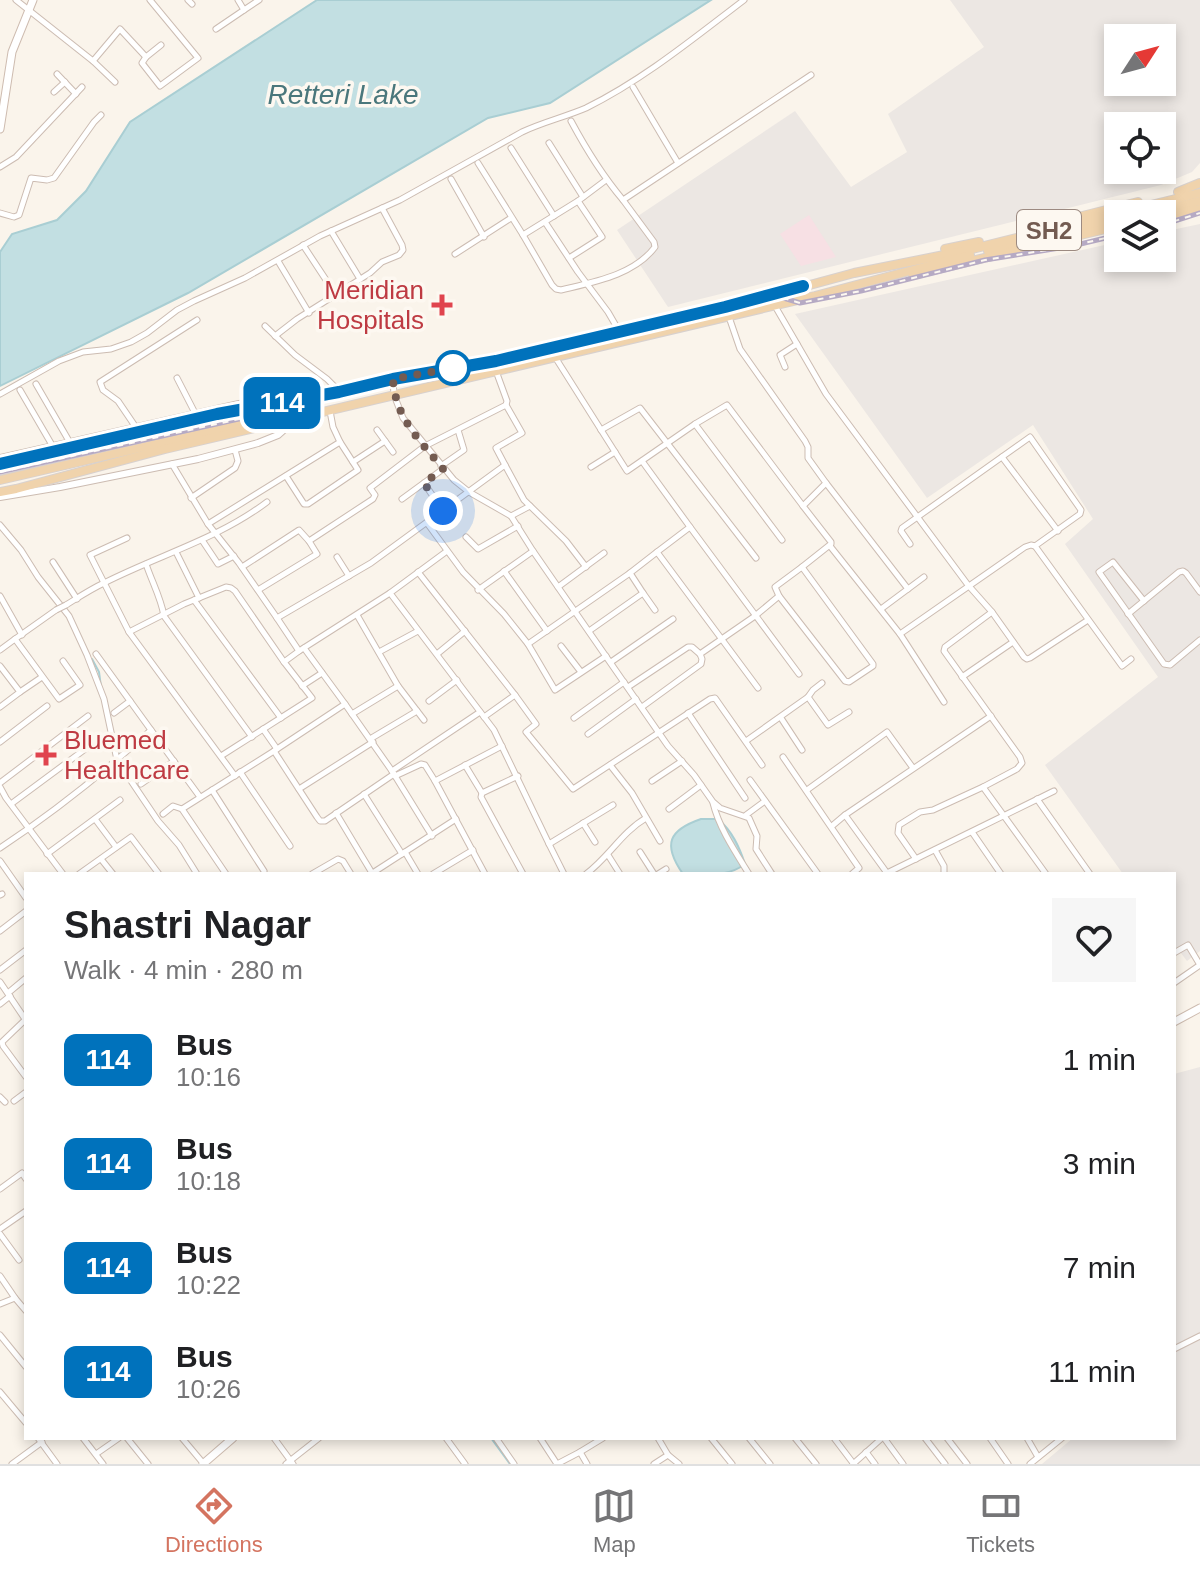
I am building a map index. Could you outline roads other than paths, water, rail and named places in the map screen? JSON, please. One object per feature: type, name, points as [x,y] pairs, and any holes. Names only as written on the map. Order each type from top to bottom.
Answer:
[{"type":"main road","points":[[0,129],[12,52],[33,0]]},
{"type":"main road","points":[[902,266],[900,258],[1141,202],[1200,183]]},
{"type":"main road","name":"SH2","points":[[0,464],[217,414],[496,361],[1200,193]]},
{"type":"main road","points":[[1176,207],[1200,201]]},
{"type":"main road","points":[[1176,213],[1200,209]]},
{"type":"main road","name":"SH2","points":[[0,495],[165,449],[893,275],[902,266],[1104,226]]},
{"type":"main road","points":[[893,275],[902,278],[1104,227]]},
{"type":"main road","points":[[0,480],[261,420],[271,424]]},
{"type":"main road","points":[[1176,1021],[1200,1008]]},
{"type":"main road","points":[[204,1464],[231,1440]]},
{"type":"street","points":[[16,0],[115,82]]},
{"type":"street","points":[[150,0],[198,58],[160,86],[142,63],[161,45]]},
{"type":"street","points":[[238,0],[244,10]]},
{"type":"street","points":[[216,29],[259,0]]},
{"type":"street","points":[[0,394],[59,361],[83,352],[111,349],[131,342],[177,310],[423,188],[522,132],[585,108],[673,54],[744,0]]},
{"type":"street","points":[[93,61],[120,29],[146,57]]},
{"type":"street","points":[[57,74],[76,94]]},
{"type":"street","points":[[623,200],[811,75]]},
{"type":"street","points":[[54,92],[65,82]]},
{"type":"street","points":[[0,167],[16,157],[82,87]]},
{"type":"street","points":[[633,87],[678,163]]},
{"type":"street","points":[[0,213],[14,217],[19,215],[31,178],[54,178],[101,115]]},
{"type":"street","points":[[478,163],[556,289],[608,279],[653,251],[654,242],[606,180],[571,121]]},
{"type":"street","points":[[549,143],[602,237],[569,258]]},
{"type":"street","points":[[511,148],[554,216]]},
{"type":"street","points":[[451,179],[484,237]]},
{"type":"street","points":[[523,235],[606,180]]},
{"type":"street","points":[[275,336],[382,262],[399,255],[402,245],[382,208]]},
{"type":"street","points":[[455,254],[511,218]]},
{"type":"street","points":[[545,222],[619,332]]},
{"type":"street","points":[[331,231],[360,279]]},
{"type":"street","points":[[303,245],[336,295]]},
{"type":"street","points":[[278,261],[309,313]]},
{"type":"street","points":[[774,305],[826,394],[1024,657],[1030,658],[1088,620]]},
{"type":"street","points":[[729,316],[740,349],[805,441],[808,458],[908,589]]},
{"type":"street","points":[[135,426],[118,401],[103,390],[100,382],[197,320]]},
{"type":"street","points":[[265,326],[339,392]]},
{"type":"street","points":[[785,367],[780,355],[797,344]]},
{"type":"street","points":[[555,356],[627,471],[727,405],[831,542],[830,546],[900,634],[944,702]]},
{"type":"street","points":[[496,370],[506,405],[522,433],[496,448],[520,495],[566,541],[586,567]]},
{"type":"street","points":[[177,378],[195,413]]},
{"type":"street","points":[[393,379],[394,395],[403,418],[454,480],[511,516],[641,707],[713,802],[720,808],[746,815],[765,801]]},
{"type":"street","points":[[36,384],[69,441]]},
{"type":"street","points":[[20,390],[52,445]]},
{"type":"street","points":[[0,464],[52,445],[195,413],[274,399],[282,403]]},
{"type":"street","points":[[309,541],[373,499],[375,495],[370,488],[425,446],[506,405]]},
{"type":"street","points":[[601,430],[640,408],[756,558]]},
{"type":"street","points":[[286,476],[306,505],[358,470],[333,427],[330,410]]},
{"type":"street","points":[[0,495],[60,487],[235,450],[278,435],[296,419]]},
{"type":"street","points":[[695,424],[782,540]]},
{"type":"street","points":[[377,430],[393,452]]},
{"type":"street","points":[[402,499],[464,450],[458,430]]},
{"type":"street","points":[[900,634],[1025,547],[1035,546],[1058,531],[1081,510],[1032,438],[1029,438],[901,531],[910,544]]},
{"type":"street","points":[[353,462],[385,441]]},
{"type":"street","points":[[208,524],[340,442]]},
{"type":"street","points":[[191,498],[235,468],[238,461],[235,450]]},
{"type":"street","points":[[591,467],[615,452]]},
{"type":"street","points":[[1002,457],[1058,531]]},
{"type":"street","points":[[642,461],[799,674]]},
{"type":"street","points":[[172,464],[215,534],[372,740],[432,836]]},
{"type":"street","points":[[277,618],[371,563],[505,465]]},
{"type":"street","points":[[424,483],[443,511]]},
{"type":"street","points":[[803,506],[826,483]]},
{"type":"street","points":[[0,650],[56,610],[104,583],[215,534],[267,502]]},
{"type":"street","points":[[511,516],[530,506]]},
{"type":"street","points":[[427,523],[478,590],[504,614],[528,644],[555,690],[606,656]]},
{"type":"street","points":[[0,525],[69,616],[104,699],[113,745],[119,758],[128,776],[196,872]]},
{"type":"street","points":[[466,537],[478,549],[518,526]]},
{"type":"street","points":[[528,644],[690,527]]},
{"type":"street","points":[[242,567],[299,530],[309,541],[317,554],[258,590]]},
{"type":"street","points":[[127,538],[90,555],[129,632],[290,846]]},
{"type":"street","points":[[202,540],[218,564],[234,556]]},
{"type":"street","points":[[802,567],[872,661],[873,666],[851,681],[845,681],[779,596],[775,586],[830,546]]},
{"type":"street","points":[[1035,546],[1122,666],[1131,659]]},
{"type":"street","points":[[284,662],[390,593],[447,551]]},
{"type":"street","points":[[478,590],[533,551]]},
{"type":"street","points":[[176,552],[196,599],[281,718]]},
{"type":"street","points":[[657,552],[758,688]]},
{"type":"street","points":[[558,587],[604,553]]},
{"type":"street","points":[[337,557],[349,576]]},
{"type":"street","points":[[53,562],[77,599]]},
{"type":"street","points":[[1144,601],[1113,562],[1100,571],[1164,664],[1167,666],[1200,640]]},
{"type":"street","points":[[146,564],[164,616],[252,737]]},
{"type":"street","points":[[504,571],[547,631]]},
{"type":"street","points":[[1128,614],[1179,572],[1183,571],[1200,592]]},
{"type":"street","points":[[418,572],[536,724],[526,732],[573,789],[715,698],[762,765]]},
{"type":"street","points":[[630,573],[655,610]]},
{"type":"street","points":[[881,609],[924,577]]},
{"type":"street","points":[[129,632],[196,599],[226,587],[231,588],[312,698],[221,756]]},
{"type":"street","points":[[390,593],[494,730],[563,872]]},
{"type":"street","points":[[589,631],[643,593]]},
{"type":"street","points":[[0,596],[22,635]]},
{"type":"street","points":[[700,654],[779,596]]},
{"type":"street","points":[[916,859],[898,833],[899,825],[920,812],[933,810],[983,787],[1017,769],[1022,763],[945,653],[945,647],[992,612]]},
{"type":"street","points":[[357,615],[398,686],[424,720]]},
{"type":"street","points":[[611,662],[673,619]]},
{"type":"street","points":[[379,652],[418,631]]},
{"type":"street","points":[[437,654],[465,631]]},
{"type":"street","points":[[15,639],[59,699],[80,685],[63,661]]},
{"type":"street","points":[[962,677],[1013,642]]},
{"type":"street","points":[[561,646],[581,672]]},
{"type":"street","points":[[574,718],[688,647],[700,654],[701,664],[641,707]]},
{"type":"street","points":[[96,654],[200,797]]},
{"type":"street","points":[[0,666],[20,692]]},
{"type":"street","points":[[302,686],[322,673]]},
{"type":"street","points":[[0,707],[42,677]]},
{"type":"street","points":[[429,701],[457,680]]},
{"type":"street","points":[[746,741],[781,718],[822,683]]},
{"type":"street","points":[[352,714],[398,686]]},
{"type":"street","points":[[263,729],[320,821],[325,821],[482,714],[515,695]]},
{"type":"street","points":[[808,697],[828,725],[849,712]]},
{"type":"street","points":[[588,734],[636,699]]},
{"type":"street","points":[[114,713],[130,701]]},
{"type":"street","points":[[182,809],[345,704]]},
{"type":"street","points":[[0,742],[47,706]]},
{"type":"street","points":[[299,789],[417,711]]},
{"type":"street","points":[[688,713],[745,798]]},
{"type":"street","points":[[61,872],[8,801],[0,785],[88,716]]},
{"type":"street","points":[[832,826],[991,716]]},
{"type":"street","points":[[781,718],[802,750]]},
{"type":"street","points":[[0,848],[29,829],[151,730]]},
{"type":"street","points":[[807,790],[887,732],[913,768]]},
{"type":"street","points":[[0,803],[8,801],[92,744]]},
{"type":"street","points":[[435,781],[502,746]]},
{"type":"street","points":[[783,757],[859,868],[854,872]]},
{"type":"street","points":[[138,788],[174,761]]},
{"type":"street","points":[[652,781],[682,761]]},
{"type":"street","points":[[394,774],[423,764],[484,872]]},
{"type":"street","points":[[465,765],[522,872]]},
{"type":"street","points":[[610,765],[632,793],[660,841]]},
{"type":"street","points":[[482,793],[518,776]]},
{"type":"street","points":[[750,780],[817,872]]},
{"type":"street","points":[[669,809],[701,785]]},
{"type":"street","points":[[983,787],[1045,872]]},
{"type":"street","points":[[212,790],[264,871]]},
{"type":"street","points":[[890,872],[1054,791]]},
{"type":"street","points":[[364,794],[417,872]]},
{"type":"street","points":[[1037,799],[1089,872]]},
{"type":"street","points":[[47,854],[120,800]]},
{"type":"street","points":[[713,802],[748,872]]},
{"type":"street","points":[[549,844],[613,805]]},
{"type":"street","points":[[163,814],[173,806],[182,809],[225,872]]},
{"type":"street","points":[[336,813],[370,872]]},
{"type":"street","points":[[746,815],[755,828],[756,849],[771,872]]},
{"type":"street","points":[[845,815],[885,872]]},
{"type":"street","points":[[588,872],[646,818]]},
{"type":"street","points":[[95,819],[116,847]]},
{"type":"street","points":[[374,872],[456,819]]},
{"type":"street","points":[[583,823],[595,842]]},
{"type":"street","points":[[972,832],[1000,872]]},
{"type":"street","points":[[82,872],[131,837],[157,872]]},
{"type":"street","points":[[436,872],[473,850]]},
{"type":"street","points":[[935,850],[944,872]]},
{"type":"street","points":[[640,852],[655,872]]},
{"type":"street","points":[[608,855],[619,872]]},
{"type":"street","points":[[101,859],[111,872]]},
{"type":"street","points":[[315,872],[338,859],[350,872]]},
{"type":"street","points":[[0,861],[24,895]]},
{"type":"street","points":[[660,872],[666,869]]},
{"type":"street","points":[[0,931],[24,913]]},
{"type":"street","points":[[1176,952],[1188,945],[1200,965],[1176,982]]},
{"type":"street","points":[[0,970],[24,952]]},
{"type":"street","points":[[0,1004],[24,980]]},
{"type":"street","points":[[0,982],[24,1017]]},
{"type":"street","points":[[24,1022],[2,1042],[24,1074]]},
{"type":"street","points":[[14,1101],[24,1094]]},
{"type":"street","points":[[0,1189],[24,1175]]},
{"type":"street","points":[[19,1260],[0,1232],[24,1213]]},
{"type":"street","points":[[0,1276],[24,1309]]},
{"type":"street","points":[[0,1304],[15,1298]]},
{"type":"street","points":[[0,1335],[24,1365]]},
{"type":"street","points":[[1176,1348],[1200,1336]]},
{"type":"street","points":[[0,1392],[24,1421]]},
{"type":"street","points":[[12,1464],[40,1440],[55,1463]]},
{"type":"street","points":[[85,1440],[103,1464]]},
{"type":"street","points":[[96,1454],[116,1440]]},
{"type":"street","points":[[129,1440],[148,1464]]},
{"type":"street","points":[[184,1440],[204,1464]]},
{"type":"street","points":[[275,1440],[290,1463],[316,1440]]},
{"type":"street","points":[[447,1440],[465,1464]]},
{"type":"street","points":[[497,1440],[514,1464]]},
{"type":"street","points":[[541,1440],[557,1464],[600,1440]]},
{"type":"street","points":[[583,1440],[588,1447]]},
{"type":"street","points":[[659,1440],[668,1455],[679,1464]]},
{"type":"street","points":[[713,1440],[732,1464]]},
{"type":"street","points":[[751,1440],[770,1464]]},
{"type":"street","points":[[797,1440],[816,1464]]},
{"type":"street","points":[[835,1440],[853,1464],[880,1440]]},
{"type":"street","points":[[882,1440],[903,1464]]},
{"type":"street","points":[[927,1440],[945,1464]]},
{"type":"street","points":[[949,1440],[967,1464]]},
{"type":"street","points":[[991,1440],[1008,1464]]},
{"type":"street","points":[[1028,1440],[1038,1457]]},
{"type":"street","points":[[1030,1464],[1059,1440]]},
{"type":"street","points":[[580,1452],[587,1464]]},
{"type":"street","points":[[866,1452],[875,1464]]},
{"type":"street","points":[[654,1464],[668,1455]]},
{"type":"water","name":"Retteri Lake","points":[[317,0],[711,0],[550,103],[488,118],[188,293],[0,386],[0,252],[12,234],[57,220],[86,191],[130,122]]},
{"type":"water","points":[[701,819],[718,819],[734,839],[745,864],[727,872],[682,872],[672,854],[672,839],[690,823]]},
{"type":"waterway","points":[[92,659],[99,672],[101,687]]},
{"type":"waterway","points":[[118,751],[127,770]]},
{"type":"waterway","points":[[492,1440],[510,1464]]},
{"type":"railway","points":[[1176,221],[1200,213]]},
{"type":"railway","points":[[0,472],[298,406],[767,293],[800,303],[985,260],[1104,238]]},
{"type":"place","name":"Meridian Hospitals","points":[[442,305]]},
{"type":"place","name":"Bluemed Healthcare","points":[[46,755]]}]
